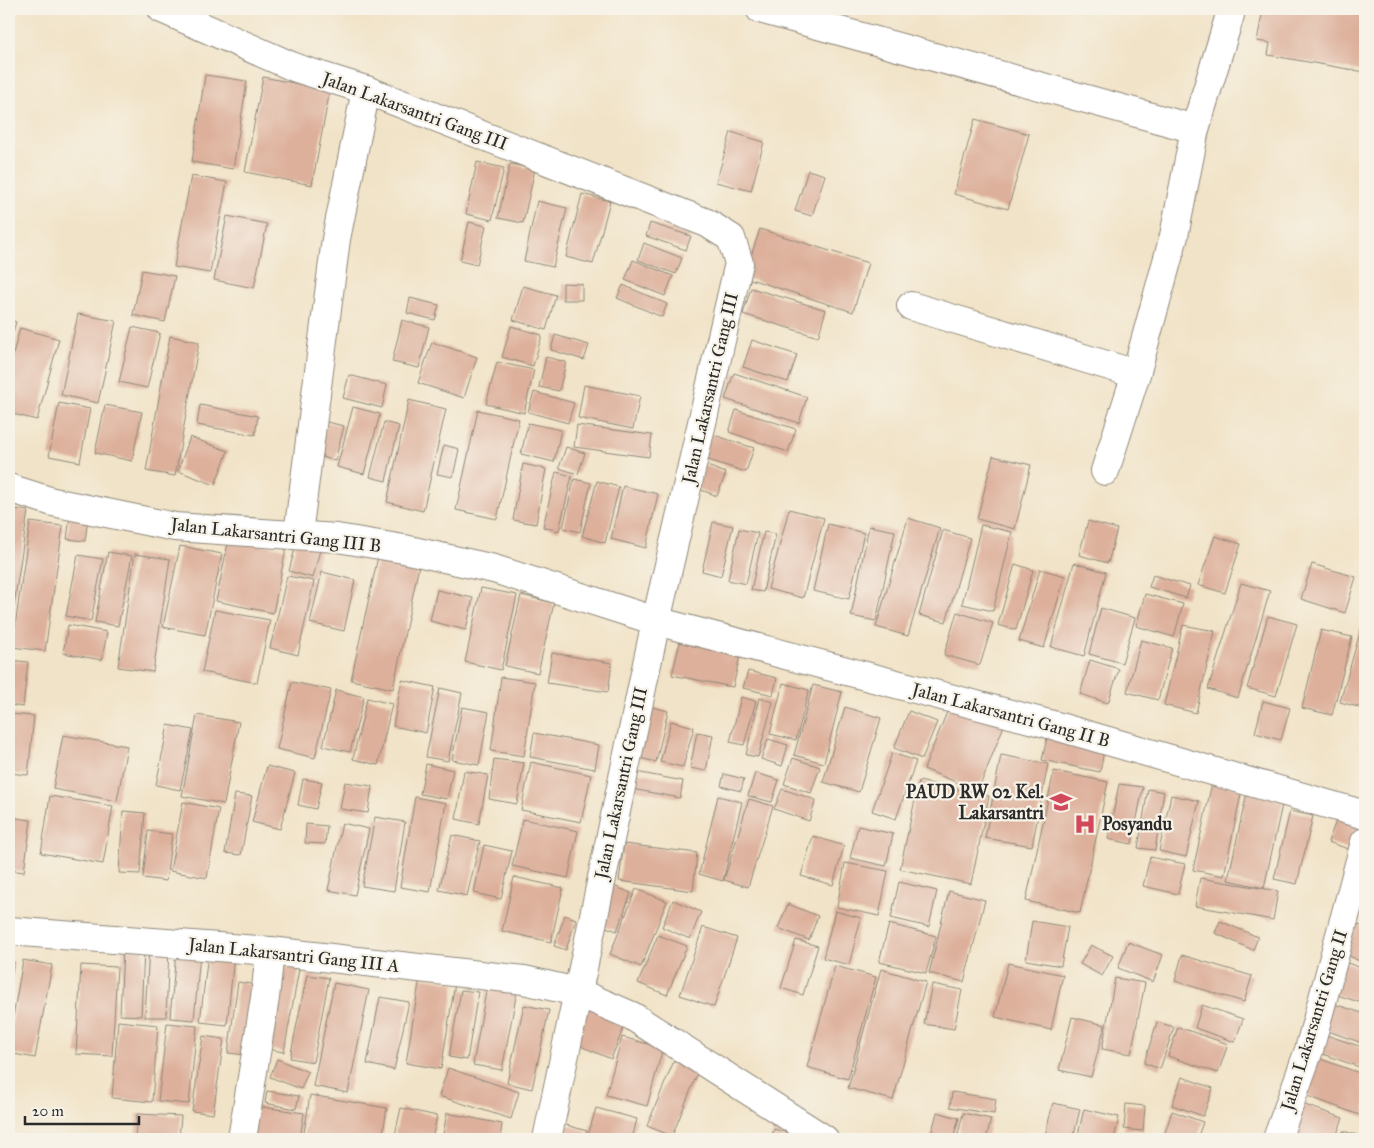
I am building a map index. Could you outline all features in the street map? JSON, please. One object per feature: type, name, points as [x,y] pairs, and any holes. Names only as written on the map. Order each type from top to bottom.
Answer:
[{"type":"street","name":"Jalan Lakarsantri Gang III","points":[[162,9],[296,68],[366,90],[707,223],[731,238],[739,263],[656,621],[547,1139]]},
{"type":"street","points":[[760,9],[1195,129]]},
{"type":"street","points":[[1105,470],[1136,374],[1174,236],[1195,129],[1230,15],[1228,9]]},
{"type":"street","points":[[298,534],[336,239],[366,90]]},
{"type":"street","points":[[911,306],[1136,374]]},
{"type":"street","name":"Jalan Lakarsantri Gang III B","points":[[9,488],[54,502],[175,527],[298,534],[404,549],[494,570],[656,621]]},
{"type":"street","name":"Jalan Lakarsantri Gang II B","points":[[656,621],[1049,724],[1365,815]]},
{"type":"street","name":"Jalan Lakarsantri Gang II","points":[[1278,1139],[1309,1050],[1365,842]]},
{"type":"street","name":"Jalan Lakarsantri Gang III A","points":[[9,931],[270,951],[524,980],[577,992],[632,1016],[824,1139]]},
{"type":"street","points":[[242,1139],[265,998],[270,951]]},
{"type":"building","points":[[1263,9],[1352,9],[1365,11],[1365,72],[1268,55],[1270,43],[1257,41]]},
{"type":"building","points":[[205,75],[247,81],[233,169],[192,162]]},
{"type":"building","points":[[263,77],[330,90],[312,185],[245,172]]},
{"type":"building","points":[[975,119],[1029,134],[1008,209],[954,194]]},
{"type":"building","points":[[731,132],[764,142],[751,191],[716,182]]},
{"type":"building","points":[[477,162],[504,168],[492,220],[466,214]]},
{"type":"building","points":[[510,164],[535,169],[523,223],[498,218]]},
{"type":"building","points":[[808,170],[825,175],[812,216],[795,211]]},
{"type":"building","points":[[191,176],[227,182],[210,273],[174,267]]},
{"type":"building","points":[[582,194],[610,201],[593,264],[566,257]]},
{"type":"building","points":[[537,201],[567,208],[553,267],[524,261]]},
{"type":"building","points":[[227,216],[267,224],[254,288],[214,280]]},
{"type":"building","points":[[469,222],[486,226],[477,265],[460,261]]},
{"type":"building","points":[[650,223],[691,236],[686,250],[646,236]]},
{"type":"building","points":[[760,229],[868,263],[853,312],[744,277]]},
{"type":"building","points":[[644,243],[682,258],[676,274],[638,260]]},
{"type":"building","points":[[633,260],[673,276],[665,296],[625,280]]},
{"type":"building","points":[[142,270],[175,276],[165,322],[133,315]]},
{"type":"building","points":[[563,283],[582,284],[582,300],[563,300]]},
{"type":"building","points":[[623,285],[667,304],[662,317],[617,298]]},
{"type":"building","points":[[523,286],[556,295],[546,330],[513,320]]},
{"type":"building","points":[[751,288],[826,310],[818,337],[743,314]]},
{"type":"building","points":[[410,298],[439,305],[435,320],[407,313]]},
{"type":"building","points":[[78,314],[116,321],[98,403],[61,395]]},
{"type":"building","points":[[9,320],[16,322],[9,346]]},
{"type":"building","points":[[402,320],[429,327],[419,368],[392,362]]},
{"type":"building","points":[[511,326],[542,335],[533,366],[502,357]]},
{"type":"building","points":[[132,327],[160,333],[147,388],[119,382]]},
{"type":"building","points":[[20,328],[59,339],[37,420],[9,413],[9,369]]},
{"type":"building","points":[[555,335],[589,345],[584,360],[551,350]]},
{"type":"building","points":[[170,336],[199,342],[175,476],[146,471]]},
{"type":"building","points":[[752,340],[797,355],[788,382],[743,367]]},
{"type":"building","points":[[432,342],[477,357],[464,398],[418,383]]},
{"type":"building","points":[[546,357],[566,362],[559,391],[539,387]]},
{"type":"building","points":[[497,362],[534,370],[524,413],[486,404]]},
{"type":"building","points":[[734,373],[807,397],[799,423],[725,399]]},
{"type":"building","points":[[349,375],[387,385],[382,408],[343,398]]},
{"type":"building","points":[[584,385],[640,396],[633,429],[578,418]]},
{"type":"building","points":[[534,392],[574,403],[568,423],[528,412]]},
{"type":"building","points":[[409,400],[446,409],[423,511],[387,502]]},
{"type":"building","points":[[59,403],[90,409],[80,462],[49,456]]},
{"type":"building","points":[[105,405],[142,412],[132,461],[95,453]]},
{"type":"building","points":[[200,405],[258,416],[255,435],[197,425]]},
{"type":"building","points":[[353,407],[380,414],[364,474],[337,467]]},
{"type":"building","points":[[478,410],[519,419],[497,519],[456,510]]},
{"type":"building","points":[[736,410],[796,429],[788,452],[729,432]]},
{"type":"building","points":[[327,422],[344,426],[335,461],[319,456]]},
{"type":"building","points":[[384,422],[399,426],[386,481],[370,477]]},
{"type":"building","points":[[528,423],[561,430],[554,462],[521,454]]},
{"type":"building","points":[[577,425],[652,435],[649,457],[574,447]]},
{"type":"building","points":[[711,434],[754,448],[746,472],[702,458]]},
{"type":"building","points":[[190,437],[228,451],[215,485],[178,471]]},
{"type":"building","points":[[444,445],[459,449],[453,477],[437,474]]},
{"type":"building","points":[[566,447],[585,453],[578,474],[559,468]]},
{"type":"building","points":[[993,456],[1031,465],[1015,529],[977,519]]},
{"type":"building","points":[[699,463],[726,473],[717,496],[691,486]]},
{"type":"building","points":[[523,464],[546,469],[536,524],[513,520]]},
{"type":"building","points":[[556,472],[572,476],[559,531],[543,527]]},
{"type":"building","points":[[574,479],[591,483],[580,532],[563,528]]},
{"type":"building","points":[[597,481],[619,487],[605,543],[582,536]]},
{"type":"building","points":[[623,486],[658,494],[646,548],[611,539]]},
{"type":"building","points":[[9,508],[28,511],[10,632],[9,632]]},
{"type":"building","points":[[789,509],[824,518],[803,598],[768,589]]},
{"type":"building","points":[[70,516],[88,518],[85,541],[67,539]]},
{"type":"building","points":[[908,518],[940,528],[908,636],[876,627]]},
{"type":"building","points":[[1088,521],[1117,529],[1108,563],[1079,555]]},
{"type":"building","points":[[30,522],[63,526],[45,651],[12,647]]},
{"type":"building","points":[[713,522],[733,526],[721,576],[702,571]]},
{"type":"building","points":[[828,524],[864,533],[849,599],[813,591]]},
{"type":"building","points":[[981,525],[1012,532],[993,611],[962,604]]},
{"type":"building","points":[[869,526],[895,531],[876,621],[851,616]]},
{"type":"building","points":[[739,529],[758,533],[746,584],[728,580]]},
{"type":"building","points":[[943,530],[970,538],[946,622],[919,615]]},
{"type":"building","points":[[764,532],[776,534],[763,592],[751,590]]},
{"type":"building","points":[[1215,536],[1241,544],[1225,593],[1198,585]]},
{"type":"building","points":[[229,538],[286,549],[273,613],[216,601]]},
{"type":"building","points":[[297,541],[321,546],[313,578],[289,571]]},
{"type":"building","points":[[180,546],[222,554],[205,635],[163,627]]},
{"type":"building","points":[[108,552],[132,556],[118,626],[95,622]]},
{"type":"building","points":[[379,552],[420,561],[393,689],[351,680]]},
{"type":"building","points":[[135,554],[170,559],[153,672],[118,667]]},
{"type":"building","points":[[78,555],[103,559],[91,621],[66,616]]},
{"type":"building","points":[[1074,563],[1106,572],[1084,656],[1051,647]]},
{"type":"building","points":[[1015,564],[1033,570],[1016,630],[998,625]]},
{"type":"building","points":[[1312,564],[1356,577],[1345,613],[1301,599]]},
{"type":"building","points":[[1040,569],[1065,576],[1044,648],[1019,641]]},
{"type":"building","points":[[322,572],[355,580],[344,631],[310,623]]},
{"type":"building","points":[[1153,575],[1190,586],[1186,598],[1149,587]]},
{"type":"building","points":[[287,576],[314,581],[298,655],[270,648]]},
{"type":"building","points":[[1241,583],[1270,591],[1238,698],[1208,689]]},
{"type":"building","points":[[481,588],[517,595],[501,670],[465,662]]},
{"type":"building","points":[[437,590],[473,598],[466,630],[430,621]]},
{"type":"building","points":[[1145,594],[1183,604],[1174,637],[1136,626]]},
{"type":"building","points":[[521,595],[554,603],[538,673],[505,666]]},
{"type":"building","points":[[1101,608],[1135,618],[1122,663],[1089,654]]},
{"type":"building","points":[[215,610],[270,620],[257,683],[202,672]]},
{"type":"building","points":[[957,612],[993,623],[980,665],[944,655]]},
{"type":"building","points":[[1365,615],[1365,709],[1340,702]]},
{"type":"building","points":[[1268,616],[1297,624],[1276,696],[1247,688]]},
{"type":"building","points":[[68,625],[107,632],[102,660],[63,653]]},
{"type":"building","points":[[1183,625],[1215,631],[1196,713],[1164,705]]},
{"type":"building","points":[[1321,630],[1352,637],[1332,715],[1302,708]]},
{"type":"building","points":[[681,638],[741,651],[733,687],[672,675]]},
{"type":"building","points":[[1141,640],[1172,648],[1158,700],[1127,692]]},
{"type":"building","points":[[552,653],[612,663],[608,692],[547,683]]},
{"type":"building","points":[[9,660],[28,662],[23,707],[9,705]]},
{"type":"building","points":[[1090,660],[1119,669],[1108,703],[1080,694]]},
{"type":"building","points":[[748,671],[777,678],[773,695],[743,688]]},
{"type":"building","points":[[501,677],[535,682],[524,756],[491,751]]},
{"type":"building","points":[[402,680],[435,687],[426,733],[393,726]]},
{"type":"building","points":[[292,682],[331,690],[315,758],[277,749]]},
{"type":"building","points":[[783,683],[809,690],[796,740],[770,734]]},
{"type":"building","points":[[813,685],[842,692],[824,763],[794,755]]},
{"type":"building","points":[[440,688],[462,693],[448,761],[426,757]]},
{"type":"building","points":[[336,690],[364,697],[350,752],[323,746]]},
{"type":"building","points":[[741,697],[756,701],[744,745],[730,742]]},
{"type":"building","points":[[367,698],[392,704],[378,765],[353,759]]},
{"type":"building","points":[[759,698],[773,702],[758,757],[746,755]]},
{"type":"building","points":[[1263,701],[1290,708],[1281,740],[1255,733]]},
{"type":"building","points":[[951,702],[1005,723],[978,791],[924,769]]},
{"type":"building","points":[[645,705],[668,711],[656,762],[632,756]]},
{"type":"building","points":[[462,707],[489,712],[479,765],[452,760]]},
{"type":"building","points":[[845,707],[881,718],[859,792],[823,782]]},
{"type":"building","points":[[909,711],[937,722],[922,759],[894,748]]},
{"type":"building","points":[[9,714],[34,716],[28,775],[9,773]]},
{"type":"building","points":[[197,715],[239,722],[224,804],[182,796]]},
{"type":"building","points":[[671,721],[694,727],[683,767],[660,762]]},
{"type":"building","points":[[168,725],[193,730],[180,790],[156,785]]},
{"type":"building","points":[[697,732],[713,735],[706,771],[690,768]]},
{"type":"building","points":[[534,733],[599,745],[595,769],[530,757]]},
{"type":"building","points":[[1048,734],[1105,746],[1100,772],[1042,760]]},
{"type":"building","points":[[63,735],[127,746],[117,801],[53,789]]},
{"type":"building","points":[[768,739],[788,745],[782,766],[761,759]]},
{"type":"building","points":[[892,753],[916,761],[896,819],[872,811]]},
{"type":"building","points":[[1001,755],[1048,764],[1032,846],[985,838]]},
{"type":"building","points":[[793,758],[820,767],[811,793],[784,784]]},
{"type":"building","points":[[494,759],[524,763],[517,804],[489,799]]},
{"type":"building","points":[[531,762],[591,775],[581,822],[521,810]]},
{"type":"building","points":[[426,764],[453,770],[447,799],[420,794]]},
{"type":"building","points":[[267,766],[295,773],[280,829],[252,822]]},
{"type":"building","points":[[464,771],[488,775],[479,824],[456,819]]},
{"type":"building","points":[[1054,771],[1108,782],[1080,913],[1026,901]]},
{"type":"building","points":[[636,772],[683,781],[680,798],[632,789]]},
{"type":"building","points":[[755,773],[779,780],[772,802],[748,796]]},
{"type":"building","points":[[724,774],[744,779],[741,791],[721,786]]},
{"type":"building","points":[[303,779],[322,782],[316,809],[298,805]]},
{"type":"building","points":[[919,781],[989,796],[971,884],[900,869]]},
{"type":"building","points":[[345,782],[372,786],[368,813],[340,809]]},
{"type":"building","points":[[1212,783],[1242,789],[1224,876],[1193,870]]},
{"type":"building","points":[[1119,784],[1143,787],[1132,844],[1108,839]]},
{"type":"building","points":[[782,789],[816,800],[809,821],[774,809]]},
{"type":"building","points":[[1148,789],[1164,792],[1155,850],[1138,848]]},
{"type":"building","points":[[1247,792],[1283,800],[1264,888],[1228,880]]},
{"type":"building","points":[[235,794],[252,796],[241,855],[225,853]]},
{"type":"building","points":[[1171,795],[1199,801],[1186,857],[1159,851]]},
{"type":"building","points":[[50,796],[113,806],[103,864],[41,853]]},
{"type":"building","points":[[718,796],[742,802],[723,881],[699,874]]},
{"type":"building","points":[[415,797],[446,803],[430,892],[400,887]]},
{"type":"building","points":[[749,799],[773,806],[748,887],[724,880]]},
{"type":"building","points":[[183,802],[219,809],[207,878],[170,871]]},
{"type":"building","points":[[123,811],[145,813],[140,874],[119,873]]},
{"type":"building","points":[[1290,811],[1313,816],[1297,884],[1274,879]]},
{"type":"building","points":[[1338,816],[1365,828],[1357,852],[1328,842]]},
{"type":"building","points":[[9,817],[31,820],[24,872],[9,870]]},
{"type":"building","points":[[375,817],[405,822],[394,891],[362,886]]},
{"type":"building","points":[[523,819],[578,831],[568,878],[512,866]]},
{"type":"building","points":[[342,823],[369,829],[355,895],[328,890]]},
{"type":"building","points":[[306,824],[327,826],[325,844],[305,843]]},
{"type":"building","points":[[858,826],[893,834],[886,866],[850,858]]},
{"type":"building","points":[[148,831],[172,834],[166,881],[143,878]]},
{"type":"building","points":[[452,835],[480,841],[467,896],[439,890]]},
{"type":"building","points":[[813,836],[844,846],[833,885],[801,876]]},
{"type":"building","points":[[624,844],[697,853],[693,891],[619,881]]},
{"type":"building","points":[[484,845],[512,851],[501,899],[474,893]]},
{"type":"building","points":[[1150,857],[1185,864],[1178,894],[1143,886]]},
{"type":"building","points":[[845,863],[888,871],[879,916],[837,907]]},
{"type":"building","points":[[514,877],[563,888],[551,942],[502,931]]},
{"type":"building","points":[[1200,878],[1278,891],[1273,920],[1195,906]]},
{"type":"building","points":[[899,882],[937,891],[929,927],[891,918]]},
{"type":"building","points":[[609,884],[631,893],[617,931],[595,923]]},
{"type":"building","points":[[636,889],[667,901],[641,967],[610,954]]},
{"type":"building","points":[[949,891],[985,900],[964,982],[929,973]]},
{"type":"building","points":[[673,900],[701,912],[690,939],[662,927]]},
{"type":"building","points":[[788,904],[818,916],[809,940],[778,928]]},
{"type":"building","points":[[835,911],[861,918],[849,965],[823,958]]},
{"type":"building","points":[[565,915],[576,919],[566,950],[554,946]]},
{"type":"building","points":[[1032,921],[1068,927],[1061,966],[1026,960]]},
{"type":"building","points":[[1220,921],[1258,937],[1253,950],[1215,933]]},
{"type":"building","points":[[889,924],[936,936],[926,973],[879,962]]},
{"type":"building","points":[[1357,924],[1365,928],[1365,964],[1342,952]]},
{"type":"building","points":[[703,927],[737,938],[714,1007],[680,995]]},
{"type":"building","points":[[658,935],[687,946],[667,995],[638,983]]},
{"type":"building","points":[[796,940],[818,946],[803,995],[781,988]]},
{"type":"building","points":[[1128,942],[1163,955],[1153,982],[1118,968]]},
{"type":"building","points":[[1091,945],[1113,956],[1102,976],[1080,964]]},
{"type":"building","points":[[123,948],[144,949],[141,1016],[120,1015]]},
{"type":"building","points":[[149,948],[169,949],[166,1017],[145,1017]]},
{"type":"building","points":[[176,952],[200,954],[194,1020],[170,1018]]},
{"type":"building","points":[[208,953],[234,956],[227,1025],[200,1022]]},
{"type":"building","points":[[1182,955],[1252,976],[1244,1002],[1175,981]]},
{"type":"building","points":[[23,960],[52,965],[35,1058],[9,1053],[9,1040]]},
{"type":"building","points":[[1338,960],[1365,969],[1365,1004],[1328,992]]},
{"type":"building","points":[[9,961],[14,962],[10,982],[9,982]]},
{"type":"building","points":[[1008,963],[1063,975],[1051,1030],[995,1017]]},
{"type":"building","points":[[81,965],[117,967],[112,1056],[76,1054]]},
{"type":"building","points":[[275,965],[299,969],[284,1052],[261,1048]]},
{"type":"building","points":[[835,966],[876,977],[848,1079],[807,1067]]},
{"type":"building","points":[[881,969],[926,982],[893,1100],[848,1088]]},
{"type":"building","points":[[307,975],[329,978],[313,1062],[290,1058]]},
{"type":"building","points":[[420,977],[455,983],[441,1069],[406,1063]]},
{"type":"building","points":[[1115,978],[1145,983],[1131,1054],[1102,1049]]},
{"type":"building","points":[[238,982],[264,986],[254,1056],[228,1053]]},
{"type":"building","points":[[334,983],[369,990],[348,1093],[313,1086]]},
{"type":"building","points":[[932,984],[962,990],[954,1029],[924,1024]]},
{"type":"building","points":[[487,986],[517,991],[502,1070],[473,1065]]},
{"type":"building","points":[[461,990],[478,992],[467,1060],[449,1057]]},
{"type":"building","points":[[380,997],[409,1002],[394,1070],[367,1064]]},
{"type":"building","points":[[1331,1003],[1365,1014],[1365,1044],[1322,1029]]},
{"type":"building","points":[[524,1005],[549,1010],[532,1089],[507,1083]]},
{"type":"building","points":[[587,1005],[626,1022],[611,1059],[571,1042]]},
{"type":"building","points":[[1202,1005],[1243,1019],[1235,1042],[1195,1028]]},
{"type":"building","points":[[1072,1017],[1105,1025],[1091,1077],[1059,1070]]},
{"type":"building","points":[[118,1021],[158,1025],[152,1102],[112,1098]]},
{"type":"building","points":[[1157,1022],[1174,1027],[1160,1069],[1144,1063]]},
{"type":"building","points":[[167,1023],[197,1026],[189,1104],[158,1101]]},
{"type":"building","points":[[1178,1027],[1228,1044],[1218,1073],[1168,1056]]},
{"type":"building","points":[[1323,1034],[1365,1048],[1365,1069],[1317,1052]]},
{"type":"building","points":[[203,1036],[224,1039],[213,1114],[192,1111]]},
{"type":"building","points":[[622,1037],[663,1048],[647,1106],[606,1095]]},
{"type":"building","points":[[676,1056],[701,1065],[672,1136],[647,1126]]},
{"type":"building","points":[[1315,1057],[1365,1075],[1365,1117],[1302,1094]]},
{"type":"building","points":[[277,1059],[308,1072],[301,1089],[270,1077]]},
{"type":"building","points":[[448,1068],[519,1092],[511,1119],[439,1096]]},
{"type":"building","points":[[1182,1077],[1213,1088],[1203,1116],[1172,1105]]},
{"type":"building","points":[[267,1091],[299,1096],[296,1109],[265,1103]]},
{"type":"building","points":[[952,1092],[996,1099],[994,1114],[950,1107]]},
{"type":"building","points":[[310,1095],[387,1108],[382,1139],[303,1139]]},
{"type":"building","points":[[1053,1103],[1080,1109],[1073,1139],[1044,1139]]},
{"type":"building","points":[[1299,1103],[1343,1118],[1335,1139],[1286,1139]]},
{"type":"building","points":[[1126,1104],[1145,1106],[1143,1131],[1124,1129]]},
{"type":"building","points":[[249,1105],[304,1113],[300,1139],[244,1139]]},
{"type":"building","points":[[401,1108],[437,1116],[432,1139],[394,1139]]},
{"type":"building","points":[[596,1108],[637,1119],[632,1139],[587,1139]]},
{"type":"building","points":[[1084,1109],[1119,1117],[1114,1139],[1077,1139]]},
{"type":"building","points":[[1172,1111],[1203,1122],[1197,1139],[1163,1139]]},
{"type":"building","points":[[937,1112],[959,1118],[953,1139],[930,1139]]},
{"type":"building","points":[[447,1113],[502,1124],[500,1139],[442,1139]]},
{"type":"building","points":[[963,1113],[991,1119],[986,1139],[957,1139]]},
{"type":"building","points":[[137,1114],[181,1116],[179,1139],[135,1139]]},
{"type":"building","points":[[556,1122],[587,1131],[585,1139],[550,1139]]},
{"type":"building","points":[[774,1129],[792,1134],[790,1139],[771,1139]]},
{"type":"building","points":[[1343,1131],[1365,1137],[1365,1139],[1341,1139]]},
{"type":"place","name":"PAUD RW 02 Kel. Lakarsantri","points":[[1061,802]]},
{"type":"place","name":"Posyandu","points":[[1085,824]]}]
